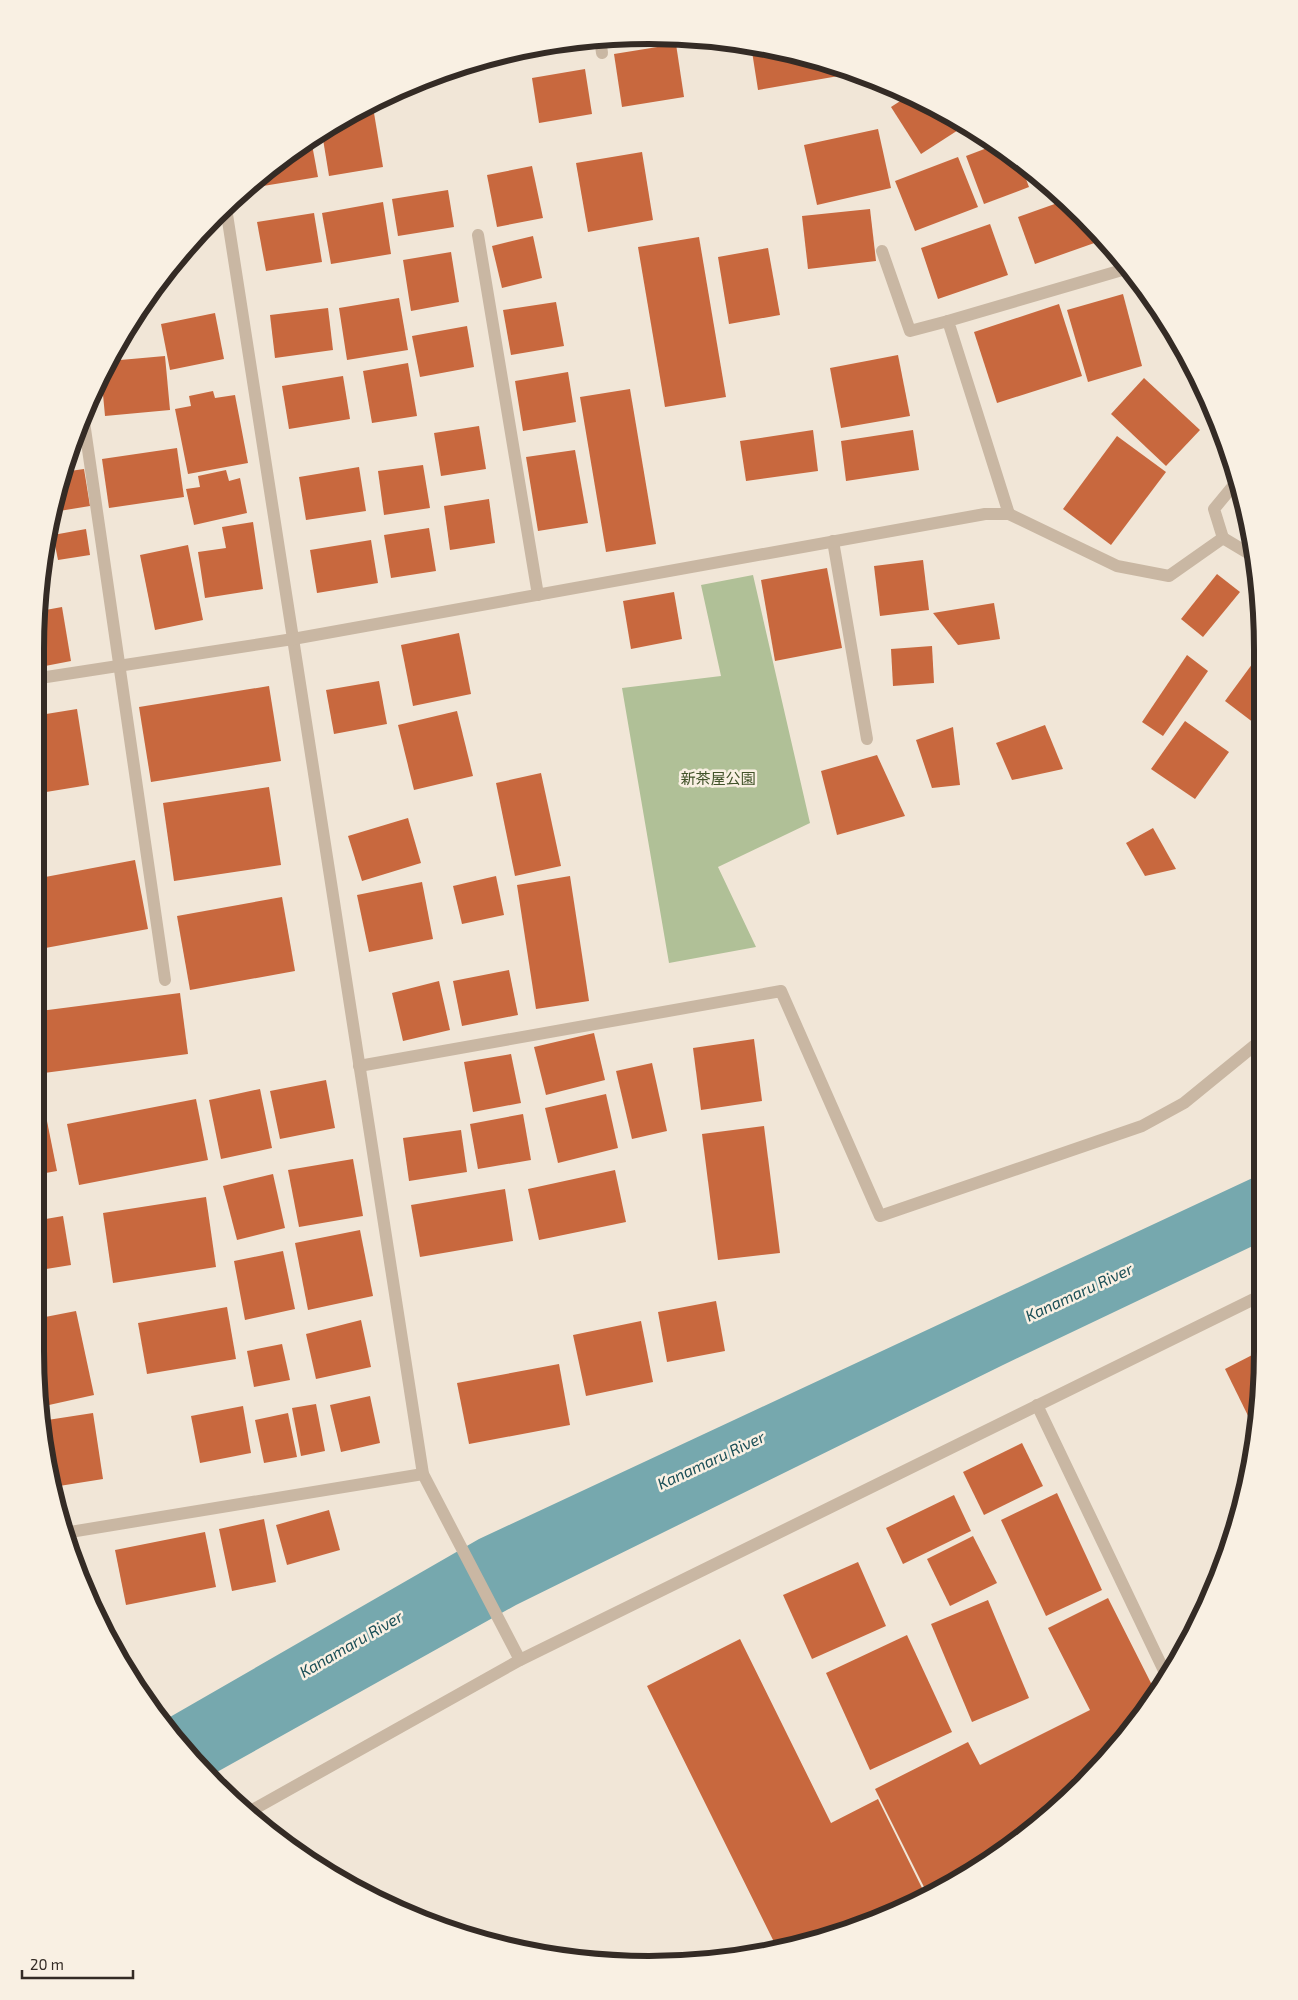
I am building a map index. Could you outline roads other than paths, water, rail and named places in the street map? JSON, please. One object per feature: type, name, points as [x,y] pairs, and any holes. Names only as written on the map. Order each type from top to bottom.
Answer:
[{"type":"street","points":[[601,46],[602,53]]},
{"type":"street","points":[[227,215],[423,1474],[520,1660]]},
{"type":"street","points":[[478,235],[538,595]]},
{"type":"street","points":[[882,251],[910,330],[948,321],[1121,270]]},
{"type":"street","points":[[948,321],[1009,514]]},
{"type":"street","points":[[85,430],[165,980]]},
{"type":"street","points":[[1232,487],[1214,509],[1223,538],[1246,552]]},
{"type":"street","points":[[44,677],[293,639],[985,514],[1009,514],[1117,566],[1169,576],[1223,538]]},
{"type":"street","points":[[833,541],[867,739]]},
{"type":"street","points":[[360,1066],[781,991],[880,1216],[1142,1126],[1184,1103],[1254,1046]]},
{"type":"street","points":[[253,1809],[520,1660],[1254,1299]]},
{"type":"street","points":[[1037,1405],[1163,1669]]},
{"type":"street","points":[[71,1531],[423,1474]]},
{"type":"water","name":"Kanamaru River","points":[[1254,1177],[1254,1245],[1003,1365],[516,1605],[215,1773],[168,1718],[479,1539]]},
{"type":"park label","name":"新茶屋公園","points":[[718,779]]}]
